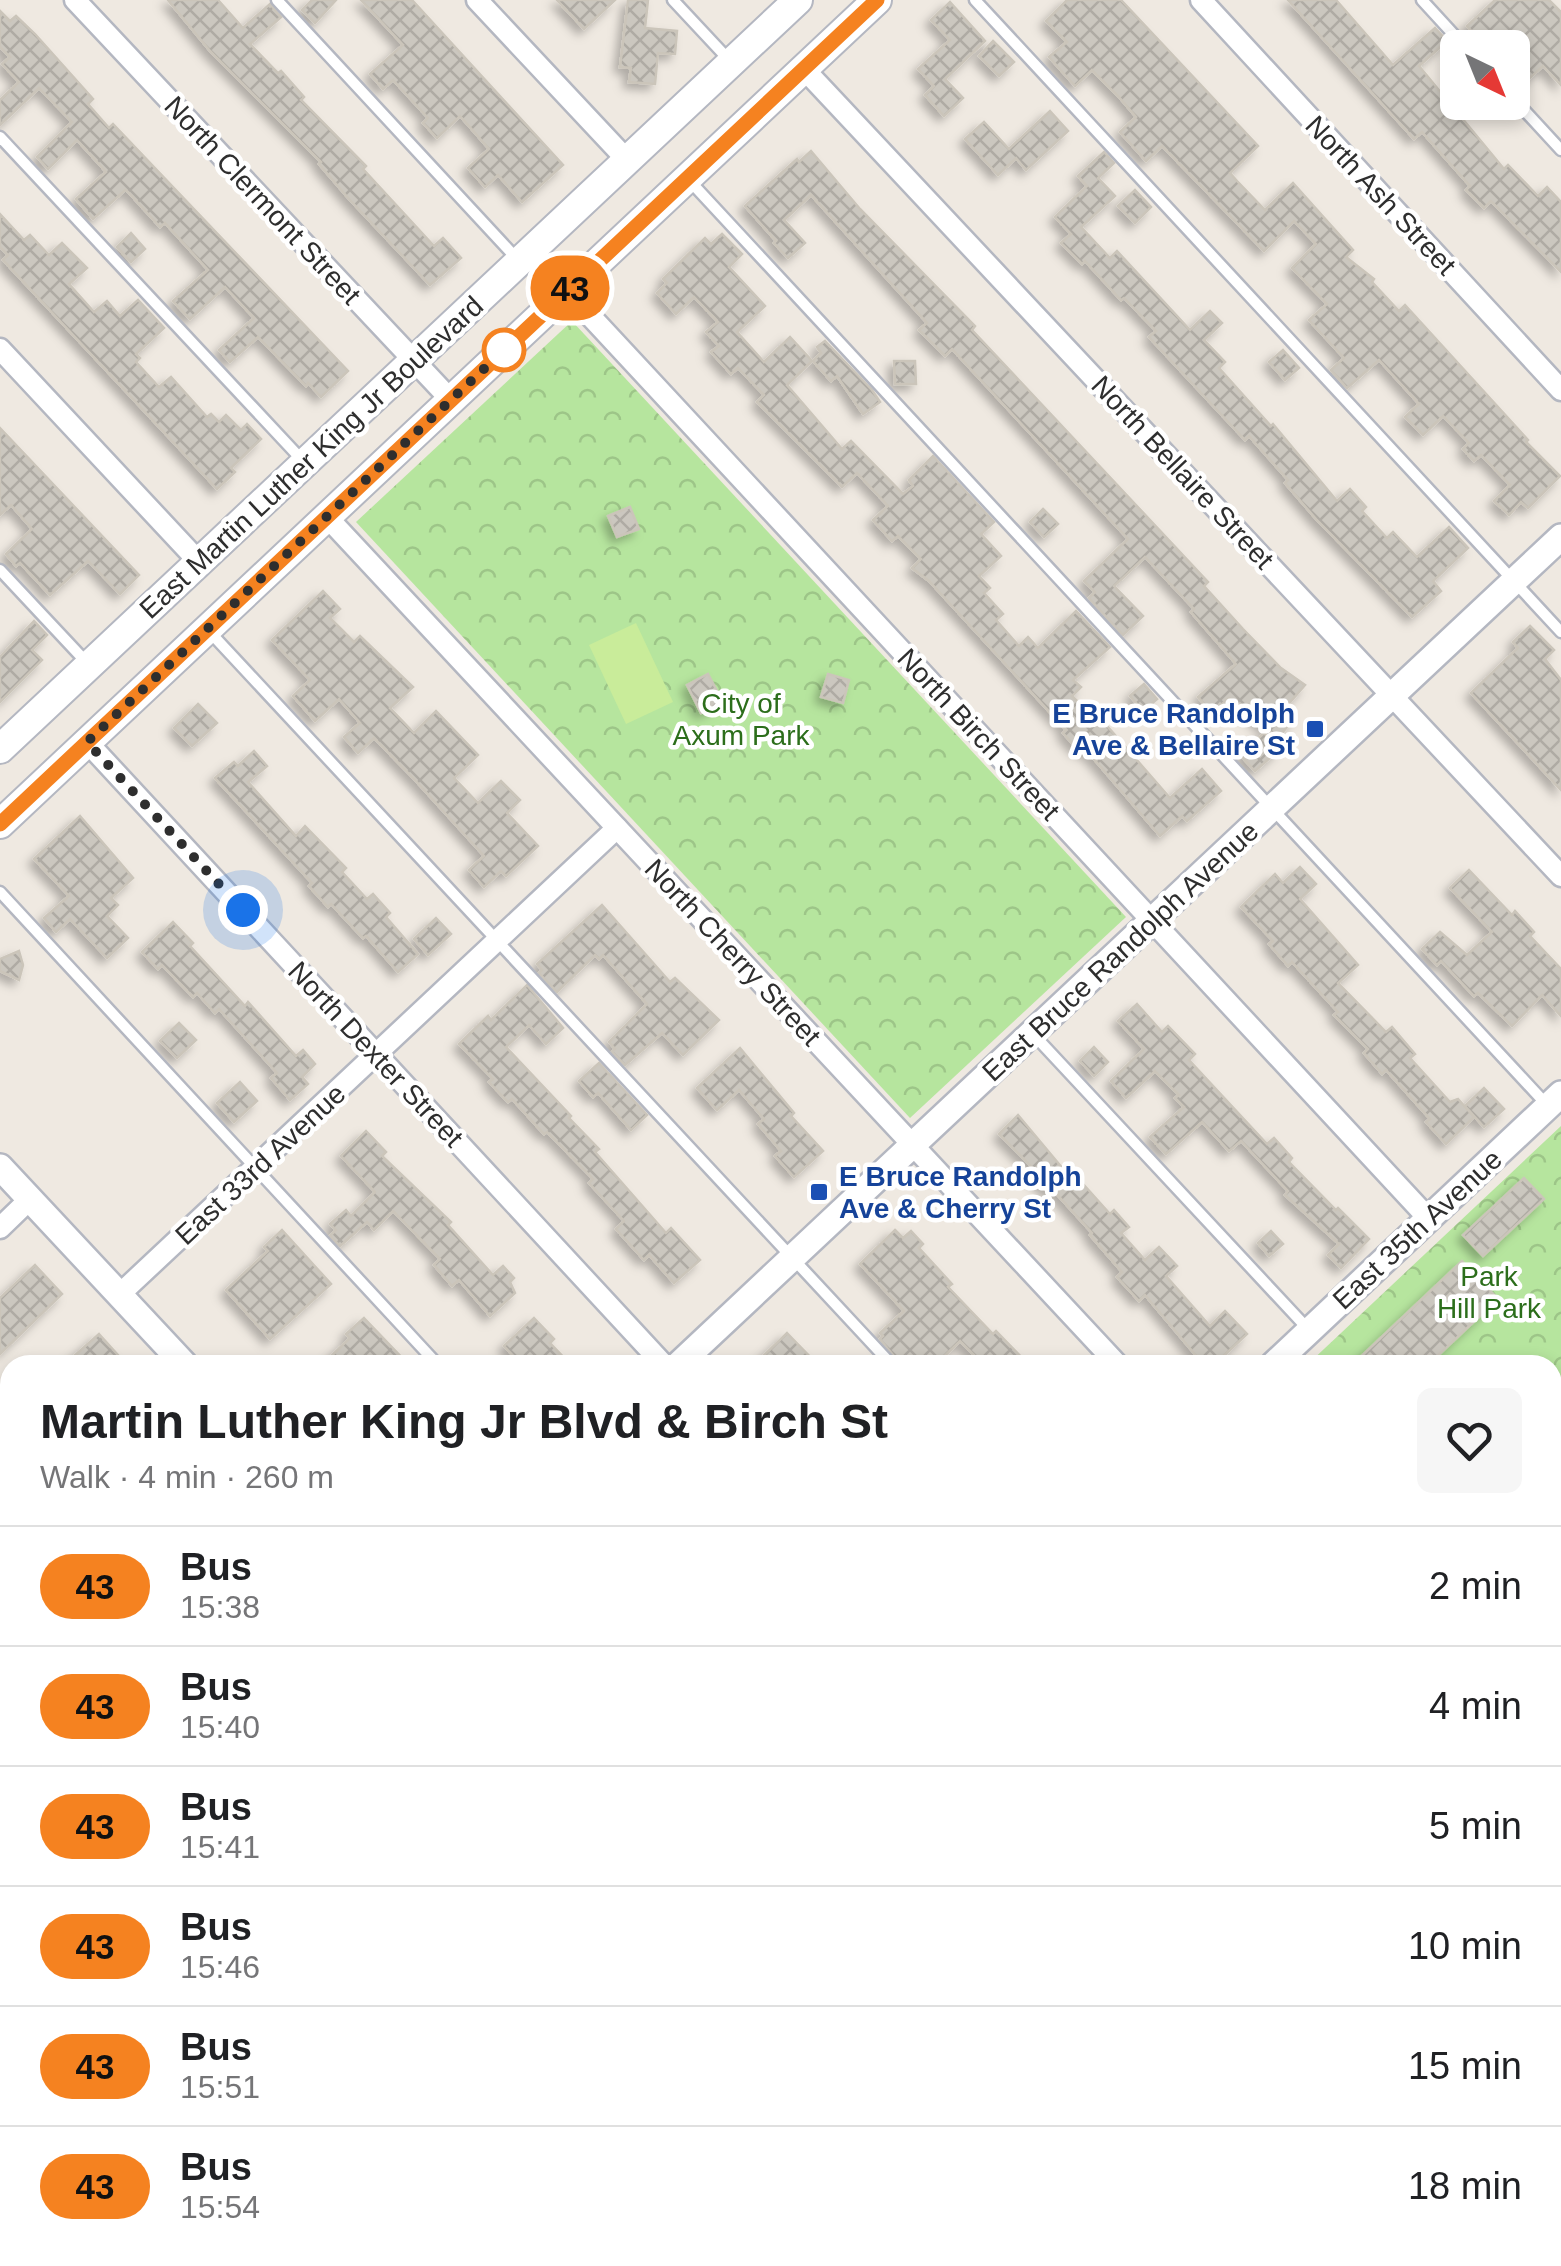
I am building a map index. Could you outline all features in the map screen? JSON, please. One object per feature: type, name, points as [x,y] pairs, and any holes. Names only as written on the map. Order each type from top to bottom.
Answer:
[{"type":"main road","name":"East Martin Luther King Jr Boulevard","points":[[0,749],[89,666],[192,555],[306,464],[798,0]]},
{"type":"main road","name":"East Martin Luther King Jr Boulevard","points":[[0,824],[877,0]]},
{"type":"street","name":"North Clermont Street","points":[[74,0],[451,400]]},
{"type":"street","points":[[477,0],[626,160]]},
{"type":"street","name":"North Ash Street","points":[[1201,0],[1561,390]]},
{"type":"street","name":"North Bellaire Street","points":[[804,69],[1561,876]]},
{"type":"street","name":"North Birch Street","points":[[524,255],[568,290],[1428,1218]]},
{"type":"street","points":[[0,349],[192,555]]},
{"type":"street","name":"North Cherry Street","points":[[327,517],[1109,1355]]},
{"type":"street","name":"East Bruce Randolph Avenue","points":[[689,1355],[1561,536]]},
{"type":"street","name":"North Dexter Street","points":[[87,742],[655,1355]]},
{"type":"street","name":"East 33rd Avenue","points":[[120,1294],[617,828]]},
{"type":"street","name":"East 35th Avenue","points":[[1284,1355],[1554,1100]]},
{"type":"street","points":[[0,1228],[15,1184],[176,1355]]},
{"type":"lane","points":[[277,0],[524,255]]},
{"type":"lane","points":[[673,0],[732,63]]},
{"type":"lane","points":[[975,0],[1561,632]]},
{"type":"lane","points":[[1422,0],[1450,30]]},
{"type":"lane","points":[[1530,117],[1561,150]]},
{"type":"lane","points":[[0,137],[306,464]]},
{"type":"lane","points":[[687,178],[1273,808],[1554,1100]]},
{"type":"lane","points":[[0,570],[89,666]]},
{"type":"lane","points":[[208,629],[883,1355]]},
{"type":"lane","points":[[0,892],[429,1355]]},
{"type":"lane","points":[[1032,1034],[1310,1330]]},
{"type":"green space","name":"City of Axum Park","points":[[572,321],[1126,917],[910,1118],[356,522]]},
{"type":"green space","points":[[636,623],[673,702],[626,724],[589,645]]},
{"type":"green space","name":"Park Hill Park","points":[[1561,1126],[1561,1355],[1318,1355]]},
{"type":"building","points":[[168,0],[218,0],[243,28],[270,4],[281,17],[250,44],[278,73],[281,71],[304,97],[301,100],[366,166],[363,169],[434,246],[443,238],[461,258],[430,285],[349,199],[321,162],[210,51]]},
{"type":"building","points":[[312,0],[336,0],[315,23],[302,10]]},
{"type":"building","points":[[361,0],[412,0],[563,165],[522,202],[498,175],[485,187],[468,168],[489,149],[460,116],[437,138],[423,123],[428,118],[393,80],[383,89],[370,74],[403,45]]},
{"type":"building","points":[[557,0],[615,0],[584,29]]},
{"type":"building","points":[[628,0],[648,0],[645,28],[677,31],[675,54],[658,53],[655,84],[629,82],[631,68],[620,67]]},
{"type":"building","points":[[1067,0],[1121,0],[1258,146],[1230,173],[1237,181],[1265,210],[1293,183],[1353,250],[1346,257],[1374,279],[1372,282],[1399,311],[1405,305],[1528,440],[1560,476],[1528,508],[1521,502],[1509,515],[1494,501],[1510,485],[1481,455],[1474,461],[1463,449],[1469,443],[1443,416],[1423,435],[1405,417],[1419,404],[1379,360],[1347,388],[1331,370],[1344,358],[1309,320],[1327,304],[1292,268],[1316,244],[1294,221],[1264,251],[1162,146],[1146,161],[1120,132],[1136,117],[1119,97],[1092,70],[1075,86],[1049,57],[1067,42],[1046,21]]},
{"type":"building","points":[[1288,0],[1336,0],[1393,65],[1435,28],[1440,33],[1440,47],[1419,66],[1440,91],[1440,120],[1464,120],[1504,169],[1508,165],[1538,196],[1547,187],[1561,202],[1561,272],[1491,201],[1484,208],[1466,190],[1470,186],[1422,132],[1414,139]]},
{"type":"building","points":[[1495,0],[1549,0],[1561,12],[1561,85],[1543,66],[1530,78],[1530,30],[1471,30],[1467,26]]},
{"type":"building","points":[[950,2],[985,41],[945,79],[963,98],[944,116],[925,95],[934,86],[918,69],[950,40],[931,20]]},
{"type":"building","points":[[0,11],[10,21],[16,16],[35,34],[93,99],[88,104],[109,128],[113,124],[348,371],[321,397],[258,337],[230,362],[219,350],[254,318],[225,287],[190,319],[173,301],[208,270],[165,223],[160,227],[128,192],[125,190],[93,219],[76,199],[106,172],[77,140],[48,169],[37,157],[72,122],[39,88],[0,125],[0,100],[19,82],[2,64],[10,57],[0,47]]},
{"type":"building","points":[[993,41],[1014,62],[999,76],[979,56]]},
{"type":"building","points":[[1050,111],[1068,131],[1026,170],[1016,158],[998,175],[965,139],[984,122],[1009,149]]},
{"type":"building","points":[[811,151],[860,209],[975,326],[972,330],[1208,582],[1204,586],[1243,629],[1281,668],[1305,685],[1286,707],[1296,716],[1278,738],[1229,698],[1212,713],[1198,697],[1236,664],[1191,612],[1194,609],[1145,557],[1114,586],[1143,616],[1123,635],[1089,598],[1095,592],[1084,581],[1128,539],[952,349],[945,356],[919,330],[927,323],[811,195],[784,220],[805,243],[788,258],[774,243],[745,206]]},
{"type":"building","points":[[1104,152],[1114,163],[1098,178],[1115,196],[1081,227],[1110,258],[1117,251],[1190,330],[1210,311],[1222,323],[1204,340],[1225,362],[1219,368],[1273,424],[1337,501],[1350,489],[1366,507],[1362,511],[1387,538],[1393,532],[1417,557],[1449,527],[1468,548],[1433,581],[1441,591],[1412,617],[1316,519],[1249,436],[1245,440],[1149,337],[1156,331],[1085,261],[1082,264],[1061,243],[1071,234],[1055,217],[1087,186],[1078,176]]},
{"type":"building","points":[[1135,190],[1151,207],[1135,223],[1118,206]]},
{"type":"building","points":[[0,214],[24,240],[30,235],[49,255],[62,243],[87,268],[69,284],[94,312],[107,301],[120,316],[138,300],[164,328],[136,354],[140,358],[136,362],[159,387],[171,377],[207,417],[211,414],[219,422],[226,415],[241,430],[247,424],[261,439],[231,468],[235,472],[217,489],[3,260],[8,255],[0,247]]},
{"type":"building","points":[[131,233],[145,249],[131,262],[117,247]]},
{"type":"building","points":[[722,234],[742,254],[729,267],[765,306],[737,332],[764,362],[790,337],[812,361],[787,385],[842,449],[851,441],[903,494],[913,486],[909,480],[933,456],[994,522],[981,534],[1001,556],[979,576],[990,588],[984,593],[1003,614],[996,620],[1019,646],[1028,637],[1038,648],[1076,611],[1110,647],[1073,680],[1081,687],[1072,696],[1098,722],[1101,719],[1170,798],[1202,769],[1221,791],[1187,821],[1182,816],[1160,836],[1093,758],[1082,748],[1079,751],[1063,733],[1066,730],[929,581],[912,568],[921,559],[898,536],[892,541],[873,520],[888,506],[857,473],[842,487],[757,402],[764,395],[738,368],[731,374],[711,352],[719,346],[706,332],[718,322],[694,297],[676,314],[657,293],[667,283],[663,279],[705,238],[711,244]]},
{"type":"building","points":[[825,341],[880,402],[863,414],[837,376],[831,381],[813,361],[821,353],[817,347]]},
{"type":"building","points":[[1283,350],[1299,368],[1285,380],[1269,362]]},
{"type":"building","points":[[894,361],[915,361],[916,384],[895,384]]},
{"type":"building","points":[[0,428],[139,575],[120,594],[88,561],[50,595],[6,554],[32,529],[11,505],[0,515]]},
{"type":"building","points":[[630,507],[639,529],[617,537],[608,516]]},
{"type":"building","points":[[1043,509],[1058,524],[1044,537],[1030,522]]},
{"type":"building","points":[[323,591],[340,609],[330,618],[354,642],[360,636],[413,687],[390,708],[414,733],[436,711],[478,755],[454,778],[478,803],[501,781],[520,800],[507,813],[538,846],[506,876],[501,871],[484,887],[469,870],[484,856],[414,779],[374,738],[358,753],[344,737],[360,723],[339,699],[315,721],[293,696],[310,680],[272,640]]},
{"type":"building","points":[[34,621],[47,635],[32,650],[42,660],[0,702],[0,657]]},
{"type":"building","points":[[1530,626],[1554,650],[1545,659],[1561,680],[1561,790],[1471,693],[1518,648],[1513,642]]},
{"type":"building","points":[[708,674],[723,702],[701,713],[687,685]]},
{"type":"building","points":[[828,674],[849,680],[843,703],[821,697]]},
{"type":"building","points":[[1144,684],[1157,699],[1143,711],[1130,696]]},
{"type":"building","points":[[198,704],[217,723],[192,746],[174,728]]},
{"type":"building","points":[[1264,733],[1279,750],[1255,771],[1240,755]]},
{"type":"building","points":[[254,751],[267,766],[248,782],[296,836],[305,826],[346,868],[342,872],[367,899],[373,894],[390,913],[386,917],[418,954],[398,972],[366,936],[363,938],[331,904],[328,907],[309,886],[312,883],[215,778],[234,762],[238,766]]},
{"type":"building","points":[[80,816],[133,878],[111,898],[118,905],[107,916],[128,938],[107,958],[70,919],[56,932],[44,918],[69,896],[34,859]]},
{"type":"building","points":[[1300,867],[1316,884],[1300,899],[1358,965],[1338,983],[1386,1032],[1392,1027],[1415,1054],[1410,1058],[1450,1102],[1458,1099],[1474,1117],[1446,1144],[1426,1122],[1430,1119],[1386,1070],[1382,1074],[1364,1053],[1368,1049],[1334,1015],[1338,1012],[1292,962],[1288,966],[1269,944],[1273,941],[1241,907],[1275,874],[1283,883]]},
{"type":"building","points":[[1469,870],[1512,915],[1515,911],[1534,932],[1530,936],[1561,969],[1561,1016],[1542,995],[1512,1026],[1478,993],[1474,996],[1441,961],[1437,965],[1422,949],[1440,932],[1467,955],[1492,932],[1450,888]]},
{"type":"building","points":[[602,905],[670,982],[675,978],[719,1020],[683,1055],[662,1033],[625,1065],[612,1052],[615,1049],[609,1042],[647,1004],[603,955],[599,959],[595,955],[557,992],[539,973],[542,970],[537,964]]},
{"type":"building","points":[[436,918],[451,934],[428,955],[414,939]]},
{"type":"building","points":[[173,922],[245,1006],[248,1002],[296,1056],[303,1050],[315,1064],[302,1077],[308,1084],[290,1100],[271,1078],[277,1073],[219,1009],[215,1013],[197,993],[193,997],[162,965],[158,969],[142,952]]},
{"type":"building","points":[[19,951],[23,965],[19,980],[0,971],[0,959]]},
{"type":"building","points":[[527,985],[563,1028],[546,1044],[529,1025],[506,1047],[571,1116],[599,1149],[595,1152],[666,1233],[671,1228],[700,1260],[674,1283],[649,1255],[644,1260],[616,1229],[624,1221],[589,1183],[593,1179],[512,1099],[508,1102],[489,1082],[493,1079],[459,1044]]},
{"type":"building","points":[[1137,1004],[1162,1032],[1168,1026],[1195,1054],[1189,1060],[1267,1144],[1274,1138],[1292,1158],[1289,1162],[1369,1239],[1341,1268],[1328,1255],[1339,1244],[1285,1195],[1288,1191],[1241,1141],[1229,1151],[1202,1122],[1166,1154],[1150,1137],[1184,1107],[1175,1098],[1179,1095],[1155,1071],[1126,1098],[1111,1081],[1144,1049],[1118,1021]]},
{"type":"building","points":[[179,1023],[196,1040],[177,1058],[160,1041]]},
{"type":"building","points":[[1094,1047],[1108,1062],[1094,1076],[1080,1061]]},
{"type":"building","points":[[740,1048],[823,1151],[794,1177],[775,1156],[781,1151],[758,1124],[764,1119],[739,1090],[717,1110],[697,1088]]},
{"type":"building","points":[[599,1063],[647,1115],[631,1130],[598,1093],[593,1097],[579,1081]]},
{"type":"building","points":[[240,1082],[257,1101],[234,1122],[217,1103]]},
{"type":"building","points":[[1484,1088],[1504,1109],[1484,1127],[1465,1106]]},
{"type":"building","points":[[1018,1115],[1079,1188],[1084,1185],[1110,1214],[1114,1210],[1129,1227],[1121,1233],[1145,1260],[1159,1247],[1177,1266],[1166,1276],[1210,1326],[1225,1311],[1247,1334],[1225,1355],[1196,1355],[1145,1295],[1139,1301],[1117,1277],[1122,1272],[1092,1233],[1052,1189],[1048,1192],[1029,1171],[1032,1167],[999,1134]]},
{"type":"building","points":[[366,1131],[386,1152],[382,1156],[451,1222],[448,1225],[493,1275],[503,1266],[514,1278],[510,1282],[515,1293],[490,1316],[459,1280],[452,1286],[434,1265],[440,1259],[393,1211],[374,1230],[367,1222],[340,1246],[330,1236],[336,1230],[330,1224],[346,1210],[351,1216],[375,1192],[341,1156]]},
{"type":"building","points":[[1524,1178],[1544,1199],[1483,1256],[1463,1235]]},
{"type":"building","points":[[282,1230],[331,1284],[270,1339],[226,1290],[268,1251],[264,1247]]},
{"type":"building","points":[[895,1230],[903,1238],[911,1231],[923,1244],[919,1248],[952,1284],[948,1287],[1019,1355],[974,1355],[960,1341],[945,1355],[893,1355],[880,1339],[880,1333],[904,1311],[860,1264]]},
{"type":"building","points":[[1271,1231],[1283,1244],[1269,1256],[1258,1243]]},
{"type":"building","points":[[1462,1261],[1498,1299],[1439,1355],[1363,1355]]},
{"type":"building","points":[[35,1265],[62,1294],[0,1354],[0,1298]]},
{"type":"building","points":[[364,1318],[399,1355],[332,1355],[350,1338],[346,1334]]},
{"type":"building","points":[[534,1318],[554,1339],[550,1343],[561,1355],[513,1355],[504,1346]]},
{"type":"building","points":[[787,1333],[808,1355],[764,1355]]},
{"type":"building","points":[[99,1334],[118,1355],[75,1355]]},
{"type":"bus line","name":"43","points":[[0,824],[877,0]]},
{"type":"place","name":"E Bruce Randolph Ave & Bellaire St","points":[[1315,729]]},
{"type":"place","name":"E Bruce Randolph Ave & Cherry St","points":[[819,1192]]},
{"type":"route","points":[[243,910],[87,742],[504,350]]}]
